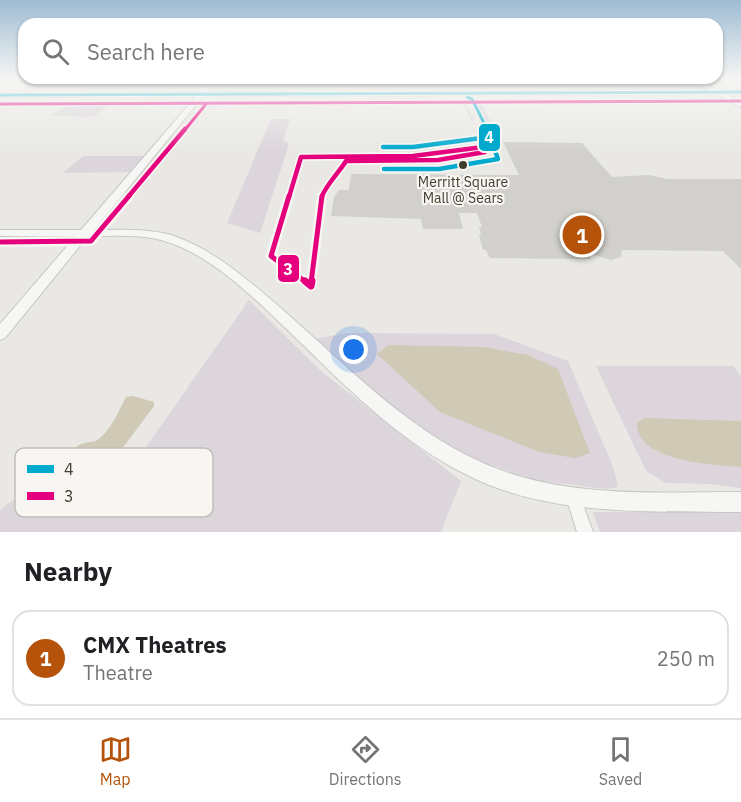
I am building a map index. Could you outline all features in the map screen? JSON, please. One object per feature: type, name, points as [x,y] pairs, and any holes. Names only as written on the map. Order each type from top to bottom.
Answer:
[{"type":"street","points":[[0,334],[194,103]]},
{"type":"street","points":[[0,233],[130,233],[165,237],[193,247],[220,264],[270,306],[393,418],[440,450],[479,471],[525,486],[573,496],[643,501],[741,502]]},
{"type":"street","points":[[573,496],[585,532]]},
{"type":"shaded area","points":[[73,103],[110,104],[95,116],[51,115]]},
{"type":"shaded area","points":[[400,103],[465,103],[474,121],[468,120],[471,119],[464,105],[401,105]]},
{"type":"shaded area","points":[[483,103],[482,105],[498,136],[494,136],[477,104]]},
{"type":"shaded area","points":[[271,119],[290,119],[283,140],[289,144],[260,233],[227,223]]},
{"type":"shaded area","points":[[83,156],[144,156],[131,172],[63,173]]},
{"type":"shaded area","points":[[249,300],[322,372],[461,481],[441,532],[0,532],[0,511],[15,500],[15,517],[213,517],[213,448],[145,448]]},
{"type":"shaded area","points":[[347,333],[494,334],[568,361],[614,469],[618,487],[605,489],[536,480],[473,459],[411,427],[313,339]]},
{"type":"shaded area","points":[[388,345],[483,347],[528,355],[558,369],[590,453],[575,458],[539,452],[440,412],[377,354]]},
{"type":"shaded area","points":[[596,366],[733,366],[741,376],[741,488],[711,484],[666,483],[646,471]]},
{"type":"shaded area","points":[[133,396],[154,402],[154,406],[123,448],[76,448],[83,443],[95,441],[105,433],[126,397]]},
{"type":"shaded area","points":[[644,418],[741,421],[741,467],[713,465],[662,454],[649,446],[640,436],[637,423]]},
{"type":"shaded area","points":[[593,512],[741,512],[741,532],[600,532]]},
{"type":"building","points":[[503,142],[582,143],[612,177],[649,175],[667,179],[741,179],[741,269],[723,251],[622,250],[621,257],[611,260],[588,253],[591,259],[490,258],[486,250],[483,250],[479,235],[481,235],[479,227],[482,227],[477,213],[459,213],[463,229],[423,229],[421,219],[331,216],[334,197],[339,190],[349,190],[351,174],[519,175]]},
{"type":"transit line","name":"3","points":[[0,104],[290,103]]},
{"type":"transit line","name":"4","points":[[384,169],[439,169],[498,159],[489,137],[490,134],[474,103]]},
{"type":"transit line","name":"3","points":[[0,242],[91,241],[206,104]]},
{"type":"transit line","name":"4","points":[[383,147],[413,147],[489,137]]},
{"type":"transit line","name":"3","points":[[483,147],[485,152],[438,160],[346,161],[337,177],[323,191],[311,286],[271,256],[301,157],[413,156],[483,147]]},
{"type":"place","name":"Merritt Square Mall @ Sears","points":[[463,165]]},
{"type":"place","name":"CMX Theatres","points":[[582,235]]}]
